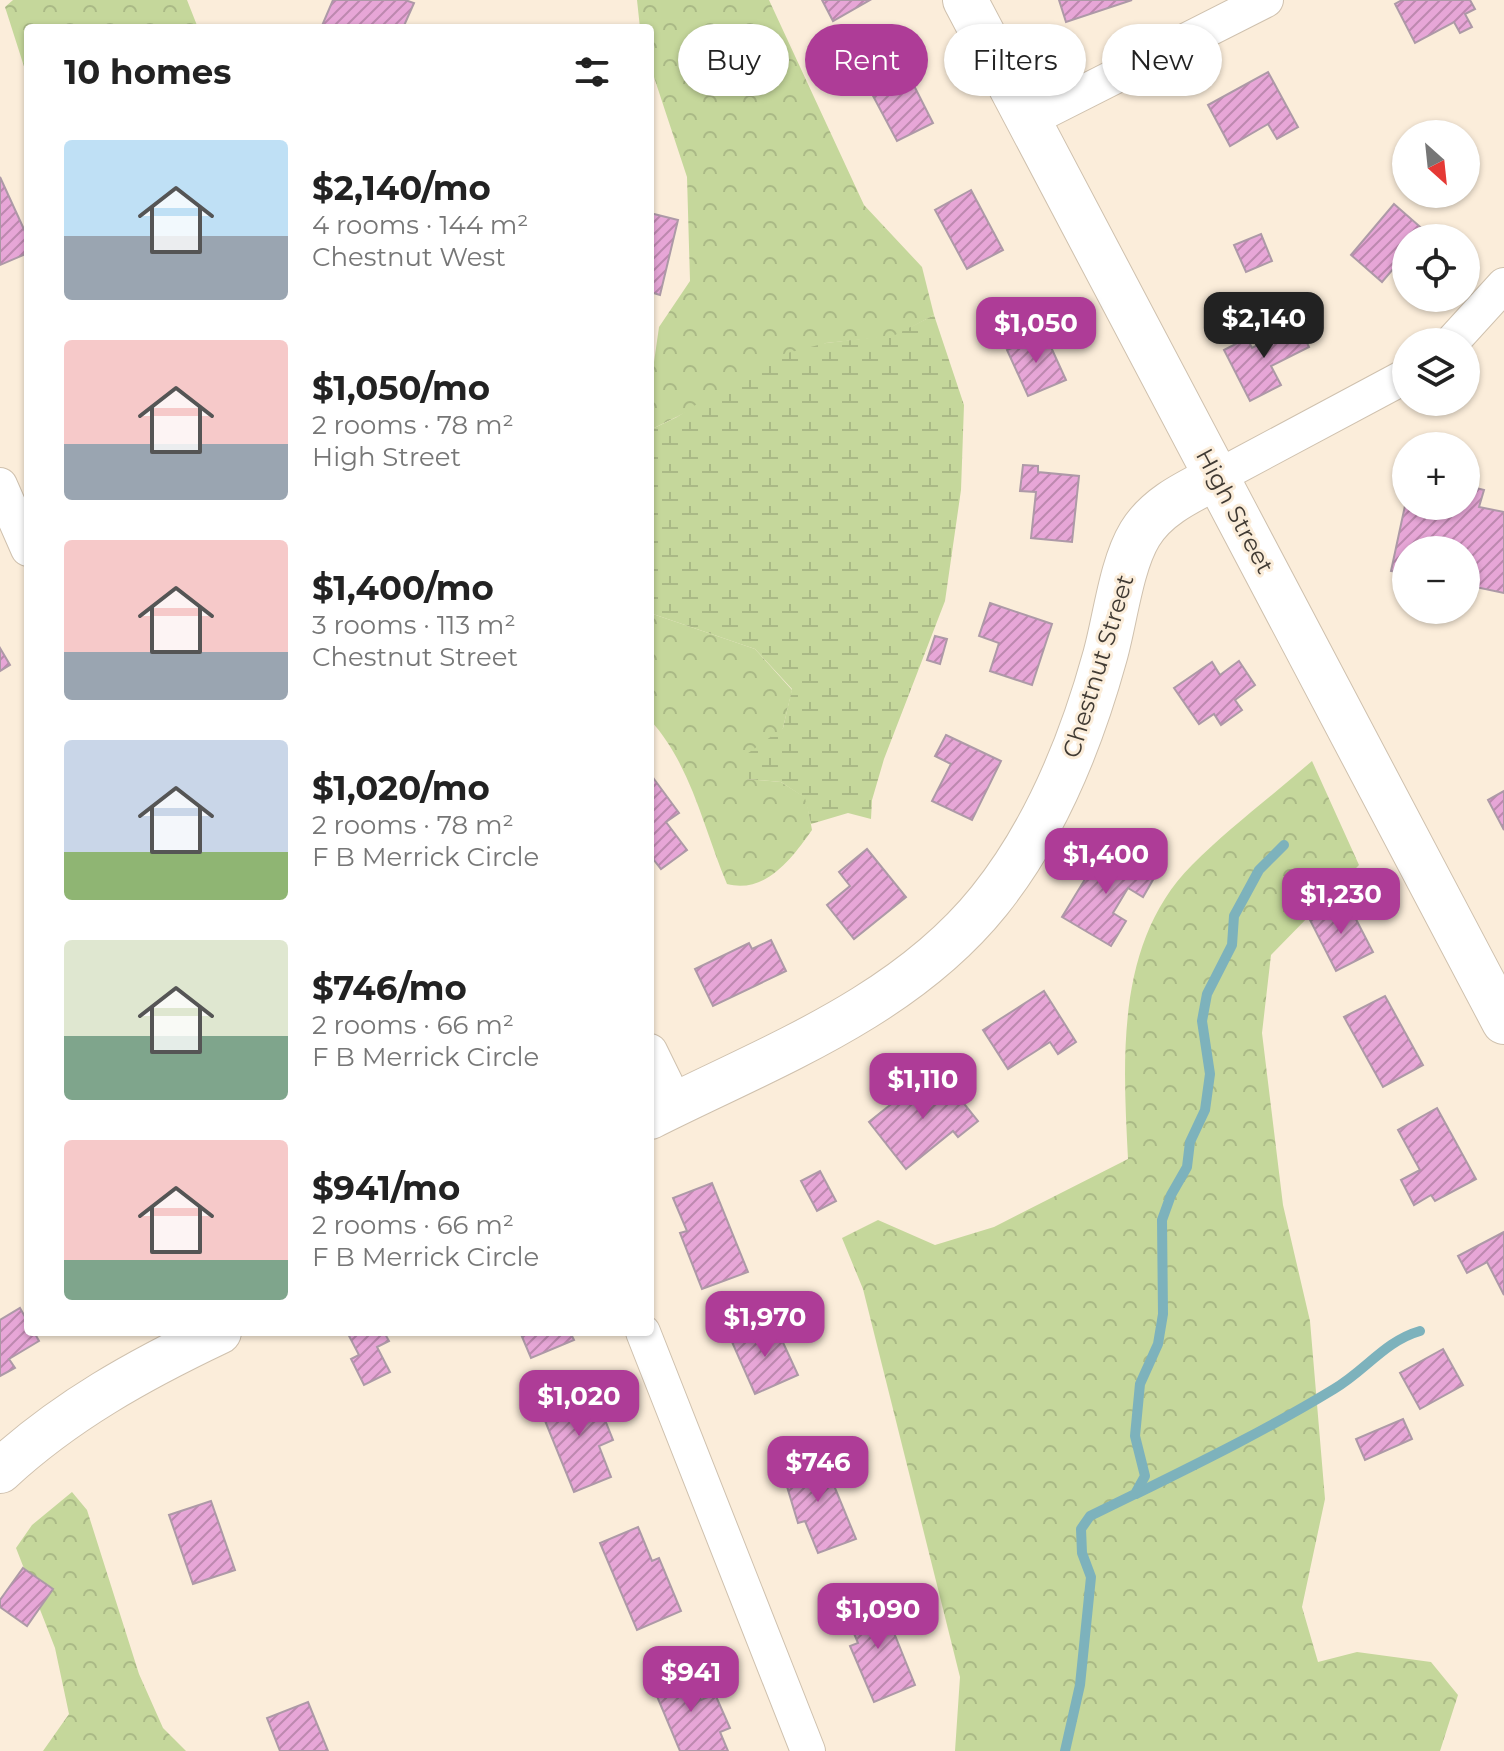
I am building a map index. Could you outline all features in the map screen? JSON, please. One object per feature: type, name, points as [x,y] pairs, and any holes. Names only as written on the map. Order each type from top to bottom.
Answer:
[{"type":"main road","name":"High Street","points":[[965,0],[1504,1022]]},
{"type":"main road","name":"Chestnut Street","points":[[663,1110],[885,996],[928,963],[968,926],[1023,852],[1056,793],[1091,705],[1140,534],[1164,507],[1217,477]]},
{"type":"main road","points":[[0,1471],[96,1396],[211,1336]]},
{"type":"street","points":[[1027,121],[1266,0]]},
{"type":"street","points":[[1465,328],[1504,285]]},
{"type":"street","points":[[1217,477],[1392,383]]},
{"type":"street","points":[[14,504],[24,536]]},
{"type":"street","points":[[654,1069],[663,1110]]},
{"type":"street","points":[[645,1336],[808,1751]]},
{"type":"green space","points":[[13,0],[187,0],[196,24],[24,24],[24,66],[5,7]]},
{"type":"green space","points":[[637,0],[769,0],[780,24],[678,24],[678,96],[789,96],[789,43],[805,78],[805,96],[813,96],[864,205],[922,267],[934,315],[895,336],[826,343],[654,428],[654,362],[659,327],[690,281],[687,177],[654,77],[654,24],[640,24]]},
{"type":"green space","points":[[934,315],[964,405],[961,490],[945,601],[884,759],[872,800],[871,819],[848,813],[811,824],[805,798],[781,782],[746,779],[744,756],[783,728],[792,689],[755,649],[654,614],[654,428],[677,417],[768,358],[826,343],[895,335]]},
{"type":"green space","points":[[654,614],[755,649],[792,690],[783,728],[746,779],[781,782],[806,798],[812,830],[787,862],[766,879],[754,884],[727,884],[686,777],[654,725]]},
{"type":"green space","points":[[1312,761],[1359,865],[1271,955],[1262,1033],[1283,1205],[1310,1321],[1325,1499],[1302,1607],[1318,1662],[1357,1652],[1431,1662],[1458,1695],[1440,1751],[955,1751],[960,1677],[863,1289],[842,1238],[878,1220],[935,1245],[994,1227],[1128,1159],[1125,1082],[1129,1004],[1149,930],[1167,896],[1192,865]]},
{"type":"green space","points":[[72,1492],[87,1510],[139,1674],[163,1728],[186,1751],[43,1751],[69,1714],[55,1648],[16,1548],[32,1525]]},
{"type":"building","points":[[333,0],[405,0],[414,3],[405,24],[323,24]]},
{"type":"building","points":[[822,0],[870,0],[833,21]]},
{"type":"building","points":[[1059,0],[1132,0],[1066,22]]},
{"type":"building","points":[[1402,0],[1470,0],[1475,9],[1465,14],[1472,27],[1460,33],[1454,22],[1415,43],[1395,4]]},
{"type":"building","points":[[1268,72],[1298,127],[1277,139],[1268,124],[1230,146],[1208,105]]},
{"type":"building","points":[[873,96],[919,96],[933,123],[897,141]]},
{"type":"building","points":[[0,177],[24,229],[24,255],[0,265]]},
{"type":"building","points":[[971,190],[1003,250],[967,269],[935,210]]},
{"type":"building","points":[[1392,206],[1399,208],[1417,224],[1392,224],[1392,270],[1382,282],[1351,255]]},
{"type":"building","points":[[654,214],[678,220],[660,295],[654,293]]},
{"type":"building","points":[[1261,234],[1272,261],[1246,272],[1234,245]]},
{"type":"building","points":[[1298,324],[1309,347],[1271,366],[1281,385],[1250,401],[1224,350],[1247,338],[1252,348]]},
{"type":"building","points":[[1045,334],[1066,380],[1028,396],[1007,350]]},
{"type":"building","points":[[1023,465],[1038,466],[1038,472],[1079,476],[1072,542],[1031,538],[1036,492],[1020,491]]},
{"type":"building","points":[[1480,507],[1504,512],[1504,593],[1480,588],[1480,536],[1398,536],[1402,520],[1480,520]]},
{"type":"building","points":[[990,603],[1052,624],[1032,685],[990,671],[999,643],[979,636]]},
{"type":"building","points":[[935,636],[947,639],[940,664],[927,660]]},
{"type":"building","points":[[0,648],[10,665],[0,671]]},
{"type":"building","points":[[1239,661],[1255,685],[1235,700],[1242,710],[1221,725],[1214,714],[1199,724],[1174,688],[1212,662],[1220,675]]},
{"type":"building","points":[[946,735],[1001,761],[972,820],[932,801],[951,764],[935,756]]},
{"type":"building","points":[[654,779],[679,813],[666,822],[687,850],[661,869],[654,860]]},
{"type":"building","points":[[1504,791],[1504,830],[1488,800]]},
{"type":"building","points":[[1104,848],[1154,878],[1143,897],[1128,888],[1113,913],[1126,921],[1111,946],[1062,917]]},
{"type":"building","points":[[867,849],[906,897],[854,939],[827,905],[850,886],[839,872]]},
{"type":"building","points":[[1346,900],[1373,952],[1336,971],[1310,920]]},
{"type":"building","points":[[771,940],[786,971],[713,1006],[695,969],[749,943],[752,949]]},
{"type":"building","points":[[1044,991],[1076,1042],[1058,1054],[1050,1042],[1008,1069],[983,1030]]},
{"type":"building","points":[[1385,996],[1423,1065],[1383,1087],[1344,1017]]},
{"type":"building","points":[[941,1075],[978,1121],[958,1137],[953,1131],[906,1169],[869,1122],[905,1093],[910,1100]]},
{"type":"building","points":[[1437,1108],[1476,1179],[1435,1201],[1431,1195],[1414,1205],[1401,1180],[1420,1170],[1398,1130]]},
{"type":"building","points":[[820,1171],[836,1201],[817,1211],[801,1181]]},
{"type":"building","points":[[712,1183],[748,1272],[702,1289],[680,1233],[687,1231],[673,1198]]},
{"type":"building","points":[[1504,1232],[1504,1295],[1487,1262],[1467,1273],[1458,1256]]},
{"type":"building","points":[[20,1308],[24,1315],[24,1336],[36,1336],[39,1341],[9,1359],[15,1368],[0,1376],[0,1320]]},
{"type":"building","points":[[774,1323],[798,1375],[755,1394],[732,1342]]},
{"type":"building","points":[[349,1336],[386,1336],[389,1341],[377,1347],[390,1372],[364,1385],[351,1359],[359,1355]]},
{"type":"building","points":[[522,1336],[572,1336],[574,1340],[531,1358]]},
{"type":"building","points":[[1443,1349],[1463,1385],[1420,1409],[1400,1373]]},
{"type":"building","points":[[582,1390],[588,1403],[597,1400],[613,1440],[599,1446],[611,1477],[574,1492],[539,1406]]},
{"type":"building","points":[[1403,1419],[1412,1439],[1365,1460],[1356,1439]]},
{"type":"building","points":[[821,1454],[856,1539],[818,1553],[805,1521],[798,1523],[782,1470]]},
{"type":"building","points":[[211,1501],[235,1570],[193,1584],[169,1515]]},
{"type":"building","points":[[638,1527],[652,1561],[659,1558],[681,1611],[637,1630],[600,1543]]},
{"type":"building","points":[[23,1568],[53,1589],[27,1626],[0,1607],[0,1600]]},
{"type":"building","points":[[880,1598],[915,1685],[874,1702],[850,1646],[858,1643],[845,1612]]},
{"type":"building","points":[[687,1667],[701,1700],[715,1694],[730,1728],[720,1732],[728,1751],[680,1751],[651,1682]]},
{"type":"building","points":[[308,1702],[328,1751],[280,1751],[267,1718]]},
{"type":"waterway","points":[[1065,1751],[1080,1685],[1091,1577],[1082,1553],[1081,1529],[1090,1516],[1135,1494],[1145,1476],[1135,1436],[1140,1384],[1158,1344],[1163,1314],[1162,1220],[1171,1195],[1187,1167],[1190,1142],[1205,1110],[1210,1074],[1202,1021],[1207,994],[1232,945],[1234,916],[1259,870],[1284,845]]},
{"type":"waterway","points":[[1136,1494],[1310,1403],[1345,1382],[1396,1342],[1420,1331]]}]
